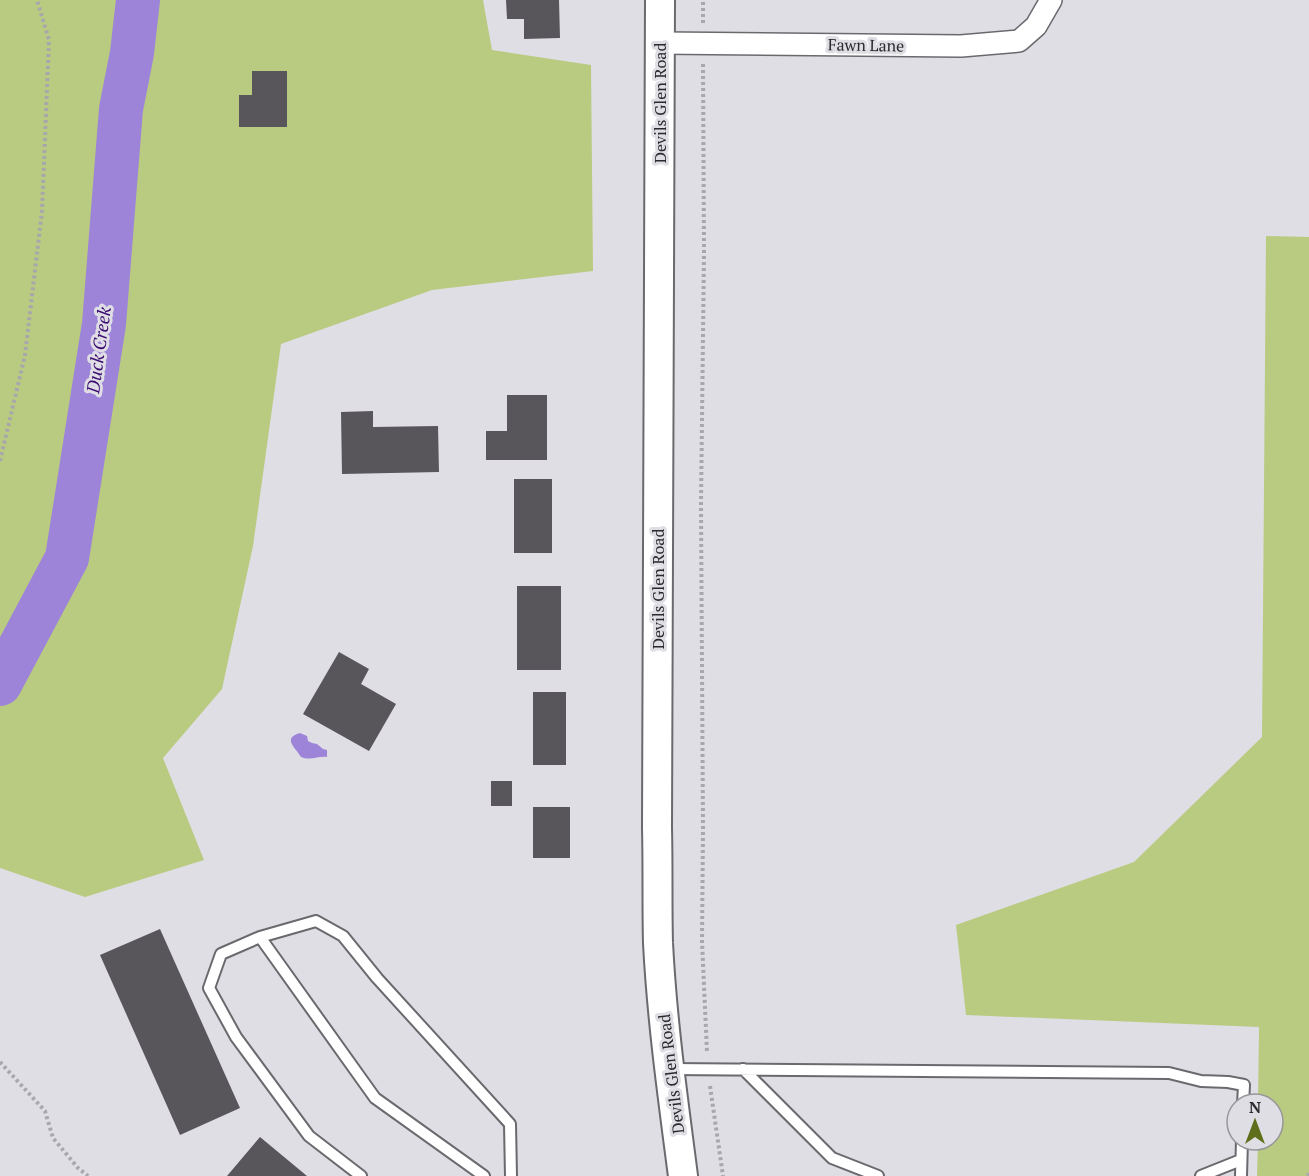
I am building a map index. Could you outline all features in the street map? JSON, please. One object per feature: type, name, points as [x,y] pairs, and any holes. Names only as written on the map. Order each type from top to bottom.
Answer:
[{"type":"main road","name":"Devils Glen Road","points":[[660,0],[658,942],[669,1069],[683,1176]]},
{"type":"street","name":"Fawn Lane","points":[[660,43],[961,46],[1019,41],[1036,26],[1051,0]]},
{"type":"lane","points":[[361,1176],[309,1136],[236,1038],[210,988],[221,954],[260,937],[316,921],[343,936],[377,978],[510,1124],[511,1176]]},
{"type":"lane","points":[[260,937],[375,1098],[484,1176]]},
{"type":"lane","points":[[669,1069],[1169,1073],[1201,1081],[1244,1085],[1244,1092]]},
{"type":"lane","points":[[743,1069],[832,1158],[878,1176]]},
{"type":"lane","points":[[1241,1152],[1241,1176]]},
{"type":"lane","points":[[1201,1176],[1241,1160]]},
{"type":"path","points":[[0,461],[25,356],[42,212],[49,40],[38,0]]},
{"type":"path","points":[[704,0],[701,505],[702,940],[707,1069],[723,1176]]},
{"type":"path","points":[[0,1062],[45,1111],[53,1138],[78,1168],[88,1176]]},
{"type":"green space","points":[[0,0],[483,0],[492,50],[591,65],[593,271],[432,290],[281,344],[253,546],[222,689],[163,758],[204,860],[85,897],[0,868]]},
{"type":"green space","points":[[1266,236],[1309,237],[1309,1176],[1257,1176],[1258,1152],[1285,1152],[1285,1092],[1258,1092],[1259,1027],[966,1015],[956,925],[1134,862],[1262,737]]},
{"type":"shaded area","points":[[300,733],[307,736],[308,741],[327,750],[327,757],[308,759],[301,757],[291,741],[294,735]]},
{"type":"building","points":[[506,0],[559,0],[560,38],[524,39],[524,19],[507,19]]},
{"type":"building","points":[[252,71],[287,71],[287,127],[239,127],[239,95],[252,95]]},
{"type":"building","points":[[507,395],[547,395],[547,460],[486,460],[486,431],[507,431]]},
{"type":"building","points":[[373,411],[373,427],[438,426],[439,472],[342,474],[341,412]]},
{"type":"building","points":[[514,479],[552,479],[552,553],[514,553]]},
{"type":"building","points":[[517,586],[561,586],[561,670],[517,670]]},
{"type":"building","points":[[339,652],[369,669],[361,684],[396,704],[369,751],[303,714]]},
{"type":"building","points":[[533,692],[566,692],[566,765],[533,765]]},
{"type":"building","points":[[491,781],[512,781],[512,806],[491,806]]},
{"type":"building","points":[[533,807],[570,807],[570,858],[533,858]]},
{"type":"building","points":[[160,929],[240,1108],[180,1135],[100,955]]},
{"type":"building","points":[[260,1137],[307,1176],[227,1176]]},
{"type":"waterway","name":"Duck Creek","points":[[0,684],[67,558],[104,324],[121,109],[132,53],[138,0]]}]
